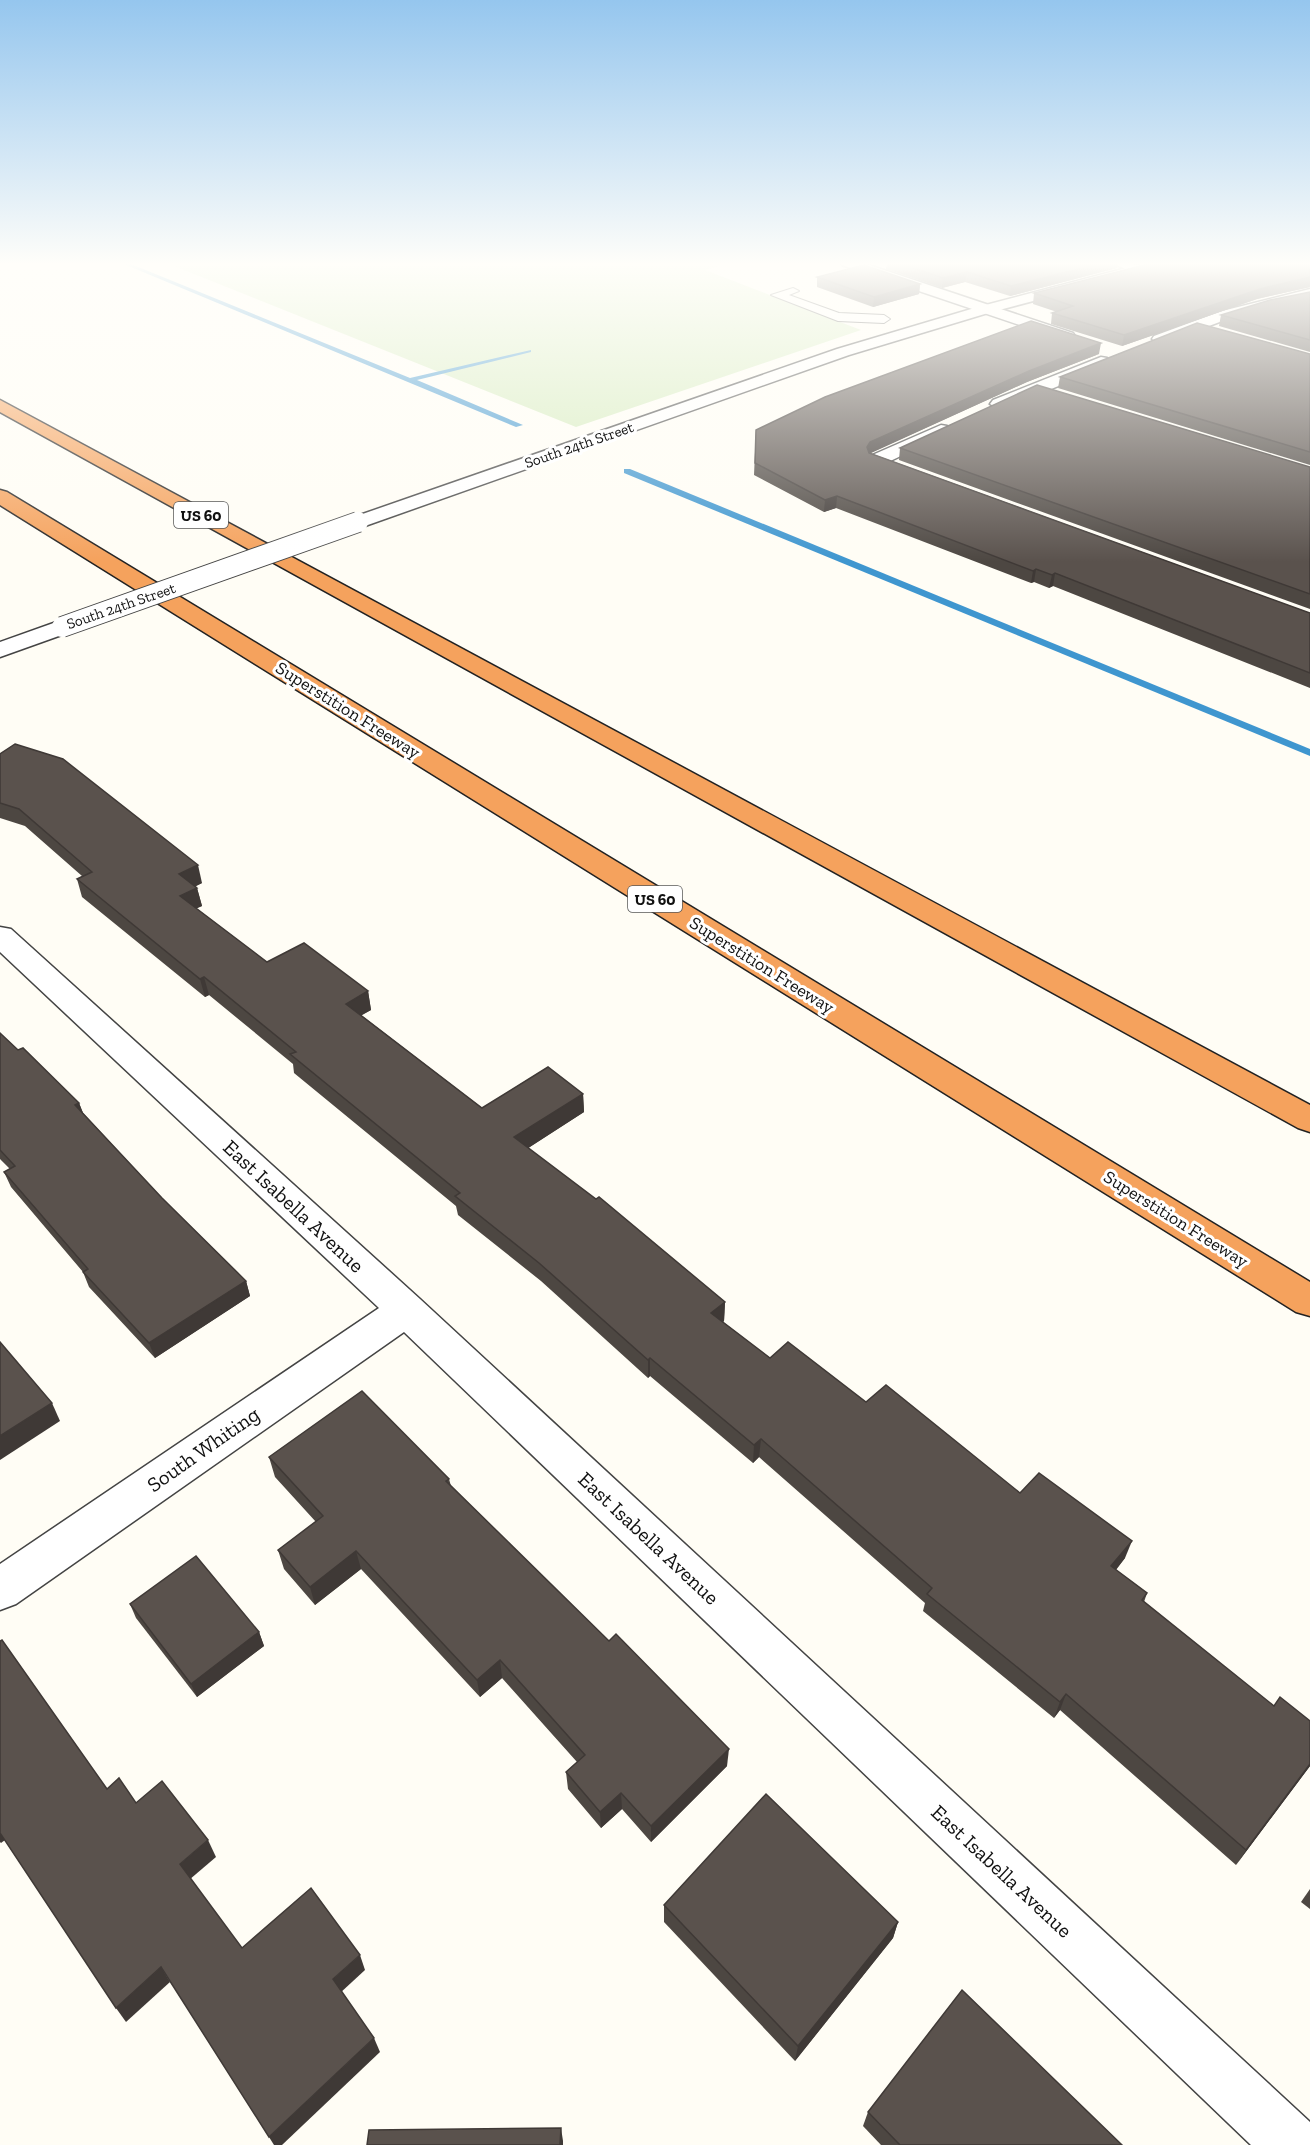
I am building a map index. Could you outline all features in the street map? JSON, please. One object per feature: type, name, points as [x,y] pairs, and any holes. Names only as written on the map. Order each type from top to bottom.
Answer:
[{"type":"highway","name":"US 60","points":[[0,405],[1310,1120]]},
{"type":"highway","name":"Superstition Freeway","points":[[0,496],[1310,1301]]},
{"type":"street","name":"South 24th Street","points":[[0,650],[814,362]]},
{"type":"street","points":[[984,411],[1089,362]]},
{"type":"street","points":[[1034,388],[1067,398]]},
{"type":"street","points":[[899,468],[877,460],[952,425]]},
{"type":"street","name":"East Isabella Avenue","points":[[0,936],[406,1310],[1293,2145]]},
{"type":"street","name":"South Whiting","points":[[0,1589],[406,1310]]},
{"type":"green space","points":[[414,362],[767,362],[576,427]]},
{"type":"building","points":[[920,362],[1052,362],[870,442],[867,447],[869,453],[1310,613],[1310,673],[1055,573],[1052,575],[1036,569],[1033,571],[837,496],[825,500],[755,463],[756,430],[825,397]]},
{"type":"building","points":[[1098,362],[1310,362],[1310,452],[1060,377]]},
{"type":"building","points":[[1037,385],[1310,467],[1310,594],[900,448]]},
{"type":"building","points":[[15,744],[63,759],[198,865],[179,874],[197,888],[180,896],[267,962],[304,943],[368,991],[346,1004],[482,1108],[548,1067],[583,1094],[514,1137],[596,1199],[599,1197],[725,1302],[711,1313],[770,1358],[788,1342],[866,1402],[886,1385],[1020,1493],[1039,1473],[1132,1541],[1111,1566],[1147,1593],[1142,1600],[1274,1706],[1280,1697],[1310,1721],[1310,1764],[1246,1850],[1066,1694],[1060,1702],[927,1594],[932,1588],[761,1439],[754,1445],[650,1358],[648,1360],[539,1263],[455,1196],[460,1193],[290,1054],[296,1052],[204,977],[200,979],[77,879],[92,872],[19,809],[0,803],[0,754]]},
{"type":"building","points":[[0,1033],[18,1050],[23,1048],[79,1103],[75,1105],[162,1198],[246,1281],[149,1343],[83,1272],[88,1269],[4,1172],[15,1166],[0,1150]]},
{"type":"building","points":[[0,1342],[52,1403],[0,1436]]},
{"type":"building","points":[[362,1391],[449,1479],[446,1481],[609,1641],[616,1634],[729,1749],[651,1826],[621,1793],[600,1812],[566,1772],[585,1755],[500,1660],[477,1680],[356,1551],[310,1587],[278,1550],[323,1516],[269,1457]]},
{"type":"building","points":[[196,1556],[259,1632],[191,1684],[130,1604]]},
{"type":"building","points":[[2,1640],[107,1789],[119,1778],[136,1803],[162,1781],[208,1840],[180,1864],[242,1948],[311,1888],[360,1955],[333,1979],[374,2038],[269,2137],[161,1967],[116,2008],[0,1833],[0,1641]]},
{"type":"building","points":[[766,1794],[898,1922],[798,2046],[664,1905]]},
{"type":"building","points":[[962,1990],[1122,2145],[900,2145],[868,2112]]},
{"type":"building","points":[[561,2128],[560,2145],[367,2145],[369,2130]]},
{"type":"waterway","points":[[366,362],[519,425]]},
{"type":"waterway","points":[[410,380],[483,362]]},
{"type":"waterway","points":[[627,471],[1310,753]]}]
